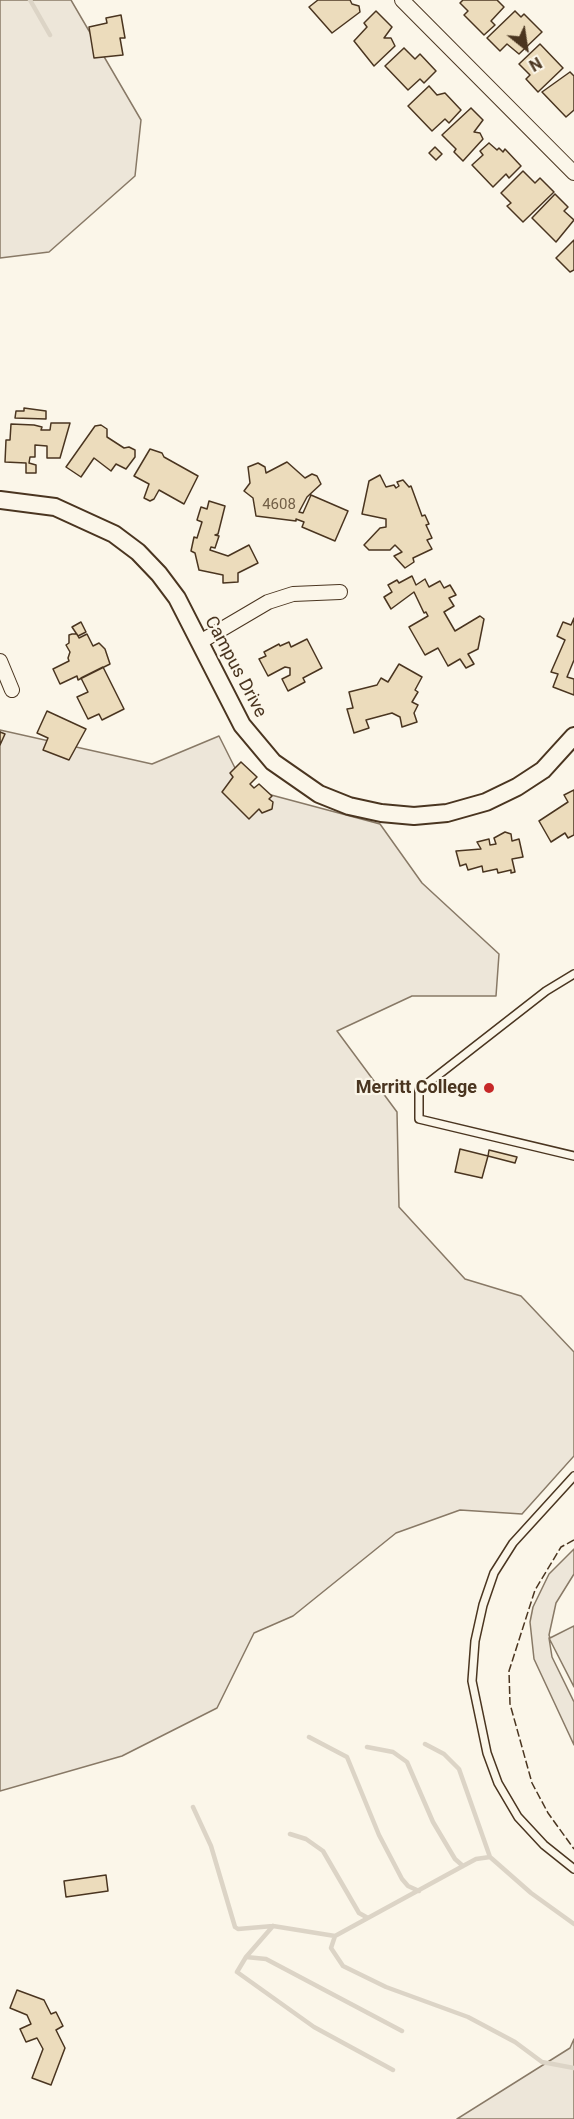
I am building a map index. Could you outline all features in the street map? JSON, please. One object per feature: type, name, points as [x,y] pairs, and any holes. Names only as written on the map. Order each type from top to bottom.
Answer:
[{"type":"street","points":[[402,0],[574,173]]},
{"type":"street","name":"Campus Drive","points":[[0,500],[55,507],[114,534],[159,574],[177,598],[231,705],[256,743],[273,762],[319,794],[349,807],[414,816],[447,813],[486,802],[517,787],[543,770],[574,736]]},
{"type":"street","points":[[200,642],[268,602],[293,594],[340,592]]},
{"type":"street","points":[[0,661],[12,690]]},
{"type":"lane","points":[[574,974],[546,991],[419,1090],[419,1119],[574,1156]]},
{"type":"lane","points":[[574,1476],[513,1543],[494,1573],[483,1605],[475,1641],[472,1680],[487,1753],[498,1783],[518,1817],[544,1845],[574,1869]]},
{"type":"shaded area","points":[[0,0],[71,0],[141,120],[135,176],[49,252],[0,258]]},
{"type":"shaded area","points":[[0,730],[152,764],[219,736],[245,788],[380,824],[422,883],[499,954],[496,996],[412,996],[337,1031],[397,1112],[399,1207],[465,1279],[521,1296],[574,1352],[574,1456],[522,1514],[460,1510],[396,1533],[293,1616],[254,1633],[217,1708],[122,1756],[0,1791]]},
{"type":"shaded area","points":[[574,1549],[574,1574],[556,1603],[549,1635],[550,1638],[574,1626],[574,1687],[549,1638],[552,1657],[574,1702],[574,1745],[534,1659],[530,1622],[533,1607],[549,1574]]},
{"type":"shaded area","points":[[574,2039],[574,2119],[457,2119],[570,2048]]},
{"type":"building","points":[[318,0],[350,0],[352,4],[359,6],[360,12],[332,33],[309,7]]},
{"type":"building","points":[[463,0],[497,0],[504,7],[491,21],[495,25],[484,35],[464,15],[468,11],[460,3]]},
{"type":"building","points":[[376,11],[392,27],[384,38],[391,38],[395,46],[374,66],[354,41],[367,27],[364,23]]},
{"type":"building","points":[[515,11],[521,17],[524,14],[542,32],[519,54],[507,44],[500,51],[487,38]]},
{"type":"building","points":[[121,15],[125,38],[120,38],[123,55],[94,58],[89,27],[107,23],[106,18]]},
{"type":"building","points":[[540,44],[563,68],[538,92],[526,79],[530,75],[519,64]]},
{"type":"building","points":[[404,48],[415,59],[420,54],[436,71],[424,83],[420,79],[408,90],[385,66]]},
{"type":"building","points":[[570,72],[574,76],[574,110],[566,117],[542,92]]},
{"type":"building","points":[[429,86],[437,95],[445,93],[461,110],[449,123],[445,119],[432,131],[408,106]]},
{"type":"building","points":[[471,108],[483,120],[474,132],[480,133],[483,139],[463,161],[454,152],[456,149],[442,135]]},
{"type":"building","points":[[489,143],[497,150],[499,148],[503,152],[505,149],[521,166],[509,178],[506,174],[493,187],[472,165],[483,155],[480,151]]},
{"type":"building","points":[[435,147],[442,154],[436,160],[429,153]]},
{"type":"building","points":[[523,171],[535,183],[540,178],[554,192],[523,222],[507,206],[511,203],[501,193]]},
{"type":"building","points":[[555,194],[568,207],[564,211],[574,220],[556,242],[532,218]]},
{"type":"building","points":[[574,240],[574,270],[570,272],[556,258]]},
{"type":"building","points":[[24,408],[46,411],[46,419],[15,418],[16,411],[24,411]]},
{"type":"building","points":[[51,423],[70,423],[60,458],[47,458],[47,446],[35,445],[35,457],[30,457],[29,463],[36,465],[36,473],[26,473],[26,463],[5,462],[6,440],[10,440],[11,424],[34,425],[42,427],[41,430],[50,430]]},
{"type":"building","points":[[101,425],[107,429],[107,437],[124,448],[129,447],[135,450],[135,457],[126,469],[116,464],[111,471],[94,458],[81,477],[66,467],[95,426]]},
{"type":"building","points":[[150,449],[162,453],[164,457],[198,476],[184,504],[159,490],[154,499],[150,501],[144,498],[149,484],[134,476]]},
{"type":"building","points":[[287,462],[305,478],[312,474],[317,476],[321,484],[307,497],[299,512],[303,513],[311,495],[348,511],[335,541],[302,527],[304,522],[296,519],[296,521],[256,516],[253,498],[244,491],[250,483],[248,467],[258,463],[265,467],[266,473]]},
{"type":"building","points":[[380,475],[386,487],[394,485],[396,488],[399,486],[397,482],[403,480],[409,487],[411,486],[422,516],[425,515],[429,524],[426,525],[432,538],[427,540],[432,549],[413,558],[414,562],[405,568],[394,556],[402,552],[395,545],[390,550],[369,550],[364,545],[380,528],[386,527],[386,519],[362,514],[369,481]]},
{"type":"building","points":[[209,501],[225,506],[218,534],[215,535],[219,536],[215,548],[211,547],[210,550],[228,556],[249,545],[258,563],[238,573],[238,582],[223,583],[223,575],[199,570],[195,553],[191,551],[194,537],[197,538],[202,522],[197,520],[201,507],[207,509]]},
{"type":"building","points":[[412,576],[416,585],[425,579],[429,587],[440,581],[444,588],[450,585],[456,595],[449,598],[454,606],[444,612],[455,631],[480,616],[484,619],[478,649],[468,654],[474,664],[466,668],[460,659],[448,666],[438,648],[425,655],[409,627],[428,616],[426,612],[424,613],[414,592],[391,609],[384,597],[392,592],[388,585],[397,580],[399,583]]},
{"type":"building","points":[[574,618],[574,660],[567,677],[574,679],[574,695],[553,687],[558,674],[551,672],[565,640],[557,636],[563,622],[571,625]]},
{"type":"building","points":[[81,622],[86,632],[78,636],[72,627]]},
{"type":"building","points":[[77,634],[79,638],[87,634],[93,646],[99,643],[105,649],[110,664],[78,680],[77,676],[60,684],[53,669],[69,661],[70,652],[66,645],[69,643],[69,635]]},
{"type":"building","points":[[307,639],[322,668],[303,678],[305,682],[288,691],[282,679],[290,675],[290,668],[285,667],[268,676],[259,659],[266,656],[264,652],[279,644],[280,646],[289,642],[291,647]]},
{"type":"building","points":[[399,664],[422,677],[415,690],[418,692],[412,702],[418,705],[414,713],[417,722],[402,727],[400,717],[392,713],[366,720],[369,728],[354,733],[347,709],[353,708],[349,692],[377,685],[381,678],[388,682]]},
{"type":"building","points":[[103,667],[124,709],[102,720],[99,714],[88,719],[77,697],[88,692],[81,678]]},
{"type":"building","points":[[47,711],[86,729],[69,760],[43,750],[48,738],[37,733]]},
{"type":"building","points":[[0,732],[5,734],[0,745]]},
{"type":"building","points":[[241,762],[257,777],[250,784],[254,788],[259,784],[272,796],[269,799],[273,802],[272,809],[262,813],[259,809],[249,819],[222,792],[233,777],[230,773]]},
{"type":"building","points":[[574,790],[574,835],[568,838],[565,833],[551,842],[539,821],[568,802],[564,795]]},
{"type":"building","points":[[505,832],[511,834],[512,841],[519,839],[523,857],[512,859],[515,872],[511,873],[511,870],[498,873],[497,869],[483,872],[482,866],[468,870],[466,864],[460,866],[456,851],[481,849],[477,842],[489,839],[490,845],[496,844],[494,838]]},
{"type":"building","points":[[460,1149],[488,1156],[482,1178],[455,1172]]},
{"type":"building","points":[[489,1150],[517,1157],[515,1163],[488,1156]]},
{"type":"building","points":[[106,1875],[108,1891],[66,1897],[64,1881]]},
{"type":"building","points":[[17,1990],[44,2000],[51,2014],[56,2012],[63,2026],[56,2030],[65,2048],[51,2085],[32,2078],[43,2049],[37,2038],[26,2042],[20,2029],[31,2024],[27,2015],[10,2008]]},
{"type":"waterway","points":[[30,0],[50,35]]},
{"type":"waterway","points":[[309,1737],[347,1757],[379,1835],[402,1879],[408,1886],[419,1891]]},
{"type":"waterway","points":[[425,1744],[444,1754],[459,1769],[490,1857]]},
{"type":"waterway","points":[[367,1747],[393,1752],[407,1762],[433,1822],[455,1859],[463,1866]]},
{"type":"waterway","points":[[193,1807],[211,1846],[235,1927],[238,1929],[273,1926],[335,1936],[476,1859],[490,1857],[531,1893],[574,1924]]},
{"type":"waterway","points":[[290,1834],[306,1839],[323,1851],[359,1913],[368,1918]]},
{"type":"waterway","points":[[273,1926],[246,1957],[237,1972],[314,2027],[393,2070]]},
{"type":"waterway","points":[[335,1936],[331,1948],[343,1966],[386,1987],[468,2017],[515,2042],[542,2062],[574,2068]]},
{"type":"waterway","points":[[246,1957],[266,1959],[402,2031]]},
{"type":"fence","points":[[574,1540],[561,1547],[535,1590],[509,1671],[510,1704],[532,1783],[548,1813],[574,1849]]},
{"type":"place","name":"Merritt College","points":[[489,1088]]}]
